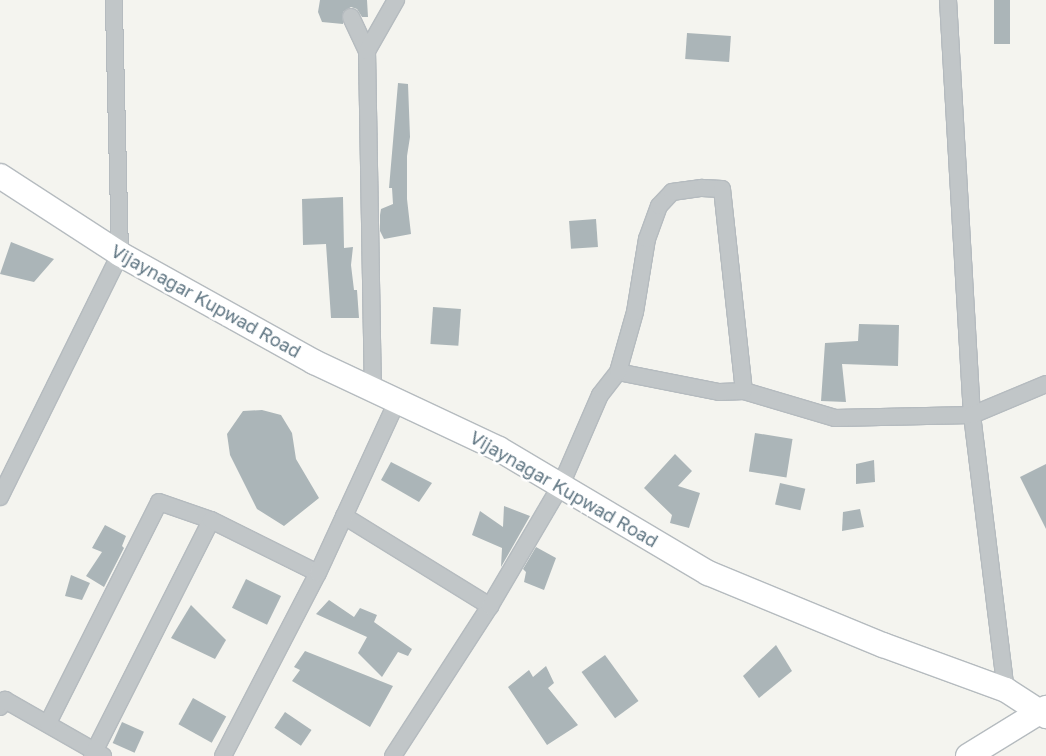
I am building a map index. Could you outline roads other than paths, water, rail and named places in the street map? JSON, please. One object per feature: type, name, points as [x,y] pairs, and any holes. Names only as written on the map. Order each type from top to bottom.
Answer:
[{"type":"street","points":[[0,497],[120,254],[114,0]]},
{"type":"street","points":[[367,51],[396,0]]},
{"type":"street","points":[[948,0],[972,415],[1006,690]]},
{"type":"street","points":[[351,17],[367,51],[372,390]]},
{"type":"street","name":"Vijaynagar Kupwad Road","points":[[0,176],[120,254],[314,362],[500,449],[708,573],[883,645],[1006,690],[1043,712]]},
{"type":"street","points":[[393,756],[490,606],[561,485],[600,395],[618,372],[635,312],[647,238],[659,206],[672,192],[702,188],[722,189],[744,391]]},
{"type":"street","points":[[618,372],[719,392],[744,391],[835,418],[972,415],[1046,384]]},
{"type":"street","points":[[223,756],[318,573],[397,401]]},
{"type":"street","points":[[48,723],[159,502],[211,520],[318,573]]},
{"type":"street","points":[[344,516],[490,606]]},
{"type":"street","points":[[1,698],[48,723],[96,754],[211,520]]},
{"type":"street","points":[[968,756],[1043,712]]}]
